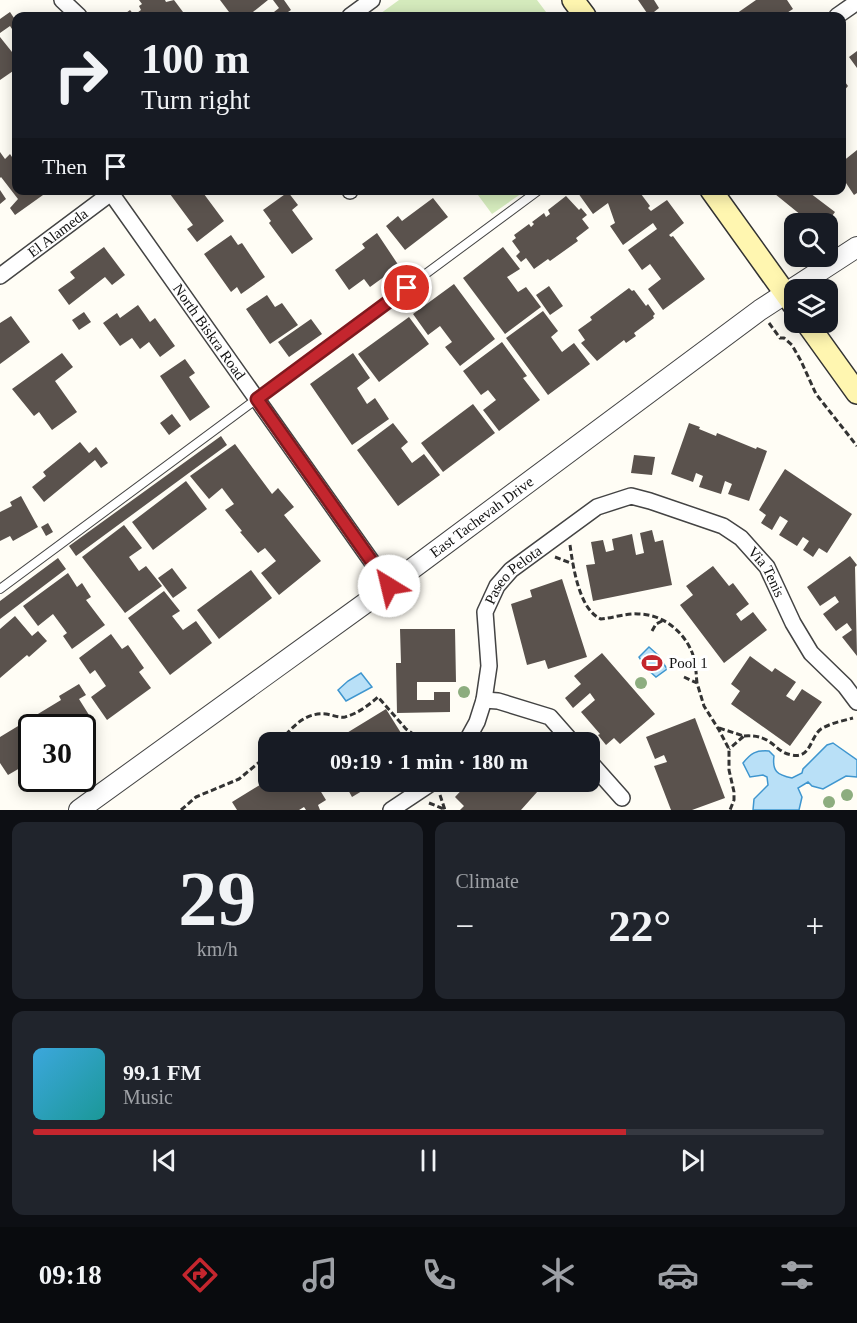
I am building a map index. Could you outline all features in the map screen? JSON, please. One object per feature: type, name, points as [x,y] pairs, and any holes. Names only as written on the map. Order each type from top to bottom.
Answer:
[{"type":"main road","points":[[715,195],[784,292]]},
{"type":"main road","points":[[814,333],[857,393]]},
{"type":"street","points":[[62,0],[75,12]]},
{"type":"street","points":[[356,12],[372,0]]},
{"type":"street","points":[[843,12],[857,2]]},
{"type":"street","name":"El Alameda","points":[[3,268],[109,195]]},
{"type":"street","name":"North Biskra Road","points":[[115,195],[389,586]]},
{"type":"street","name":"East Tachevah Drive","points":[[817,279],[857,247]]},
{"type":"street","name":"East Tachevah Drive","points":[[79,810],[389,586],[760,310],[784,302]]},
{"type":"street","name":"Paseo Pelota","points":[[472,732],[484,700],[489,666],[485,612],[497,586],[511,570],[597,507],[631,496]]},
{"type":"street","name":"Via Tenis","points":[[631,496],[723,526],[741,538],[767,567],[793,623],[811,653],[845,686],[857,702]]},
{"type":"street","points":[[484,700],[550,717],[563,732]]},
{"type":"street","points":[[600,773],[622,798]]},
{"type":"street","points":[[391,810],[425,792]]},
{"type":"lane","points":[[0,589],[532,195]]},
{"type":"path","points":[[760,310],[780,338],[784,338],[792,345],[816,394],[857,446]]},
{"type":"path","points":[[570,543],[573,564],[587,609],[596,617],[600,619],[636,614],[652,616],[677,630],[689,648],[693,655],[697,683],[704,706],[729,749],[729,770],[734,792],[730,810]]},
{"type":"path","points":[[552,556],[573,564]]},
{"type":"path","points":[[652,616],[653,629],[664,621]]},
{"type":"path","points":[[684,677],[697,683]]},
{"type":"path","points":[[288,732],[294,725],[310,715],[327,714],[346,717],[378,697],[410,732]]},
{"type":"path","points":[[717,727],[744,736],[765,738],[792,756],[806,753],[819,730],[836,722],[853,718]]},
{"type":"path","points":[[729,749],[744,736]]},
{"type":"path","points":[[181,810],[196,798],[239,779],[258,763]]},
{"type":"path","points":[[438,792],[444,809]]},
{"type":"path","points":[[425,801],[444,809]]},
{"type":"green space","points":[[399,0],[537,0],[546,12],[382,12]]},
{"type":"green space","points":[[478,195],[519,195],[492,214]]},
{"type":"water","name":"Pool 1","points":[[649,647],[659,656],[667,669],[656,677],[639,657]]},
{"type":"water","points":[[361,673],[372,687],[346,701],[338,690]]},
{"type":"water","points":[[833,743],[857,760],[857,777],[846,776],[823,789],[812,786],[808,782],[798,788],[802,797],[799,810],[753,810],[754,799],[768,785],[767,777],[763,775],[750,777],[743,763],[749,757],[757,752],[769,751],[774,756],[777,772],[792,778],[802,773],[803,769],[827,745]]},
{"type":"building","points":[[139,0],[165,0],[166,2],[174,0],[183,12],[138,12],[141,10],[139,6],[142,4]]},
{"type":"building","points":[[220,0],[268,0],[253,12],[229,12]]},
{"type":"building","points":[[273,0],[284,0],[291,10],[274,12],[279,8]]},
{"type":"building","points":[[638,0],[654,0],[659,8],[654,12],[646,12]]},
{"type":"building","points":[[756,0],[787,0],[793,9],[788,12],[739,12]]},
{"type":"building","points":[[10,12],[12,29],[10,26],[0,33],[0,19]]},
{"type":"building","points":[[0,37],[12,52],[12,72],[0,80]]},
{"type":"building","points":[[857,51],[857,68],[849,57]]},
{"type":"building","points":[[857,150],[857,193],[854,195],[846,183],[846,159]]},
{"type":"building","points":[[0,152],[5,159],[10,154],[12,157],[12,191],[0,178]]},
{"type":"building","points":[[0,190],[6,199],[0,204]]},
{"type":"building","points":[[15,195],[43,195],[15,215],[10,208],[18,199]]},
{"type":"building","points":[[171,195],[205,195],[224,221],[197,242],[187,229],[193,225]]},
{"type":"building","points":[[284,195],[290,195],[298,205],[292,210],[313,239],[292,254],[269,223],[271,221],[263,210]]},
{"type":"building","points":[[579,195],[642,195],[651,211],[667,200],[684,223],[669,235],[673,236],[705,279],[663,310],[648,289],[661,279],[650,264],[642,270],[628,250],[657,229],[653,223],[623,245],[610,226],[615,223],[608,203],[593,214]]},
{"type":"building","points":[[776,195],[813,195],[835,212],[798,213]]},
{"type":"building","points":[[566,196],[587,215],[582,219],[589,228],[576,238],[578,241],[550,261],[548,259],[534,269],[526,258],[521,262],[516,256],[520,252],[512,241],[516,238],[514,235],[529,224],[531,227],[534,224],[532,222],[544,213],[546,217],[550,214],[548,210]]},
{"type":"building","points":[[433,198],[448,217],[405,250],[386,226],[398,216],[402,221]]},
{"type":"building","points":[[377,233],[399,266],[370,287],[364,279],[349,290],[335,270],[365,248],[362,244]]},
{"type":"building","points":[[231,235],[238,245],[242,243],[265,277],[241,294],[237,287],[231,292],[204,254]]},
{"type":"building","points":[[104,247],[125,275],[112,285],[105,277],[69,305],[58,290],[75,278],[70,272]]},
{"type":"building","points":[[503,247],[520,269],[507,277],[518,292],[526,287],[541,307],[505,334],[463,278]]},
{"type":"building","points":[[454,284],[495,339],[460,366],[445,347],[452,342],[440,326],[428,335],[413,314]]},
{"type":"building","points":[[549,286],[563,306],[550,315],[536,295]]},
{"type":"building","points":[[629,288],[634,290],[646,306],[648,304],[655,314],[654,318],[634,333],[636,336],[626,343],[624,340],[597,361],[581,343],[585,340],[578,330],[592,320],[590,317]]},
{"type":"building","points":[[267,295],[275,307],[282,303],[298,325],[270,344],[246,309]]},
{"type":"building","points":[[138,305],[150,322],[155,318],[175,346],[160,357],[149,342],[140,349],[132,338],[120,346],[103,323],[117,313],[120,318]]},
{"type":"building","points":[[543,311],[558,331],[551,337],[562,352],[574,343],[590,364],[548,395],[506,338]]},
{"type":"building","points":[[84,312],[91,322],[79,330],[72,320]]},
{"type":"building","points":[[11,316],[30,342],[0,364],[0,323]]},
{"type":"building","points":[[409,317],[429,344],[379,382],[358,354]]},
{"type":"building","points":[[311,319],[322,334],[289,357],[278,342]]},
{"type":"building","points":[[502,342],[527,376],[523,378],[540,400],[499,431],[483,410],[496,400],[488,390],[481,395],[463,371]]},
{"type":"building","points":[[62,353],[73,367],[55,381],[77,412],[52,430],[39,412],[34,416],[12,389]]},
{"type":"building","points":[[353,353],[370,378],[357,388],[367,404],[375,398],[389,419],[352,445],[310,384]]},
{"type":"building","points":[[185,359],[195,373],[189,377],[210,407],[190,421],[160,376]]},
{"type":"building","points":[[473,404],[495,433],[443,472],[421,443]]},
{"type":"building","points":[[172,414],[181,426],[169,435],[160,423]]},
{"type":"building","points":[[393,423],[408,442],[401,448],[412,463],[424,454],[440,475],[398,506],[357,450]]},
{"type":"building","points":[[689,423],[716,436],[717,433],[756,449],[757,447],[767,451],[749,501],[728,494],[732,484],[725,481],[721,494],[699,487],[703,476],[696,473],[693,482],[671,474]]},
{"type":"building","points":[[221,436],[227,445],[76,556],[69,546]]},
{"type":"building","points":[[80,442],[89,453],[96,447],[108,463],[101,468],[95,460],[44,502],[32,487],[46,476],[43,472]]},
{"type":"building","points":[[235,444],[272,494],[278,488],[294,507],[284,515],[321,561],[279,595],[261,573],[276,561],[265,548],[258,553],[240,532],[242,531],[225,510],[234,504],[222,488],[209,499],[190,476]]},
{"type":"building","points":[[634,455],[655,457],[652,475],[631,473]]},
{"type":"building","points":[[785,469],[852,514],[827,553],[819,548],[813,557],[803,550],[809,541],[803,537],[797,546],[779,535],[788,521],[780,516],[772,530],[761,523],[766,515],[759,510]]},
{"type":"building","points":[[186,481],[207,509],[153,550],[132,522]]},
{"type":"building","points":[[21,496],[38,527],[13,541],[10,536],[0,541],[0,512],[12,506],[10,502]]},
{"type":"building","points":[[48,523],[53,532],[46,536],[41,527]]},
{"type":"building","points":[[124,525],[142,548],[129,557],[139,571],[146,566],[162,586],[125,613],[82,557]]},
{"type":"building","points":[[652,530],[655,542],[663,540],[672,585],[593,601],[586,565],[595,564],[591,542],[603,540],[606,552],[614,550],[612,539],[632,534],[636,555],[644,553],[640,533]]},
{"type":"building","points":[[850,556],[857,565],[855,567],[857,656],[842,637],[852,630],[847,623],[836,631],[823,614],[839,602],[835,596],[820,606],[807,587]]},
{"type":"building","points":[[58,558],[66,569],[0,619],[0,601]]},
{"type":"building","points":[[713,566],[729,586],[733,583],[749,604],[736,614],[741,621],[753,612],[767,630],[724,663],[680,605],[693,595],[686,586]]},
{"type":"building","points":[[172,568],[187,588],[173,598],[158,578]]},
{"type":"building","points":[[251,570],[272,598],[219,639],[197,610]]},
{"type":"building","points":[[68,573],[77,587],[82,583],[91,597],[86,600],[105,625],[72,649],[63,636],[67,633],[53,614],[38,626],[23,606]]},
{"type":"building","points":[[562,579],[587,657],[548,669],[545,660],[527,665],[511,604],[532,597],[530,590]]},
{"type":"building","points":[[164,591],[180,611],[172,616],[183,630],[196,621],[212,643],[170,675],[128,618]]},
{"type":"building","points":[[15,616],[32,636],[38,631],[47,641],[0,678],[0,629]]},
{"type":"building","points":[[400,629],[455,629],[456,682],[417,682],[417,700],[434,700],[434,692],[450,692],[450,712],[397,713],[396,663],[401,663]]},
{"type":"building","points":[[111,634],[122,649],[128,645],[144,668],[139,672],[151,688],[107,720],[91,697],[106,686],[95,670],[90,674],[79,658]]},
{"type":"building","points":[[602,653],[655,714],[620,744],[614,738],[606,745],[600,738],[600,732],[581,712],[595,700],[590,693],[573,708],[565,698],[581,684],[574,676]]},
{"type":"building","points":[[750,656],[772,672],[775,668],[796,682],[786,696],[794,701],[802,689],[822,702],[790,746],[731,704],[740,691],[731,684]]},
{"type":"building","points":[[79,684],[86,695],[79,699],[88,714],[38,714],[61,700],[59,696]]},
{"type":"building","points":[[386,709],[400,732],[348,732]]},
{"type":"building","points":[[695,718],[725,798],[692,810],[671,810],[654,766],[667,762],[664,755],[655,759],[646,737]]},
{"type":"building","points":[[18,726],[18,769],[8,775],[0,763],[0,737]]},
{"type":"building","points":[[258,786],[258,792],[321,792],[326,800],[318,805],[320,810],[306,810],[304,807],[299,810],[237,810],[232,802]]},
{"type":"building","points":[[349,792],[360,792],[352,797]]},
{"type":"building","points":[[460,792],[537,792],[521,810],[460,810],[464,806],[455,797]]},
{"type":"place","name":"Pool 1","points":[[652,663]]},
{"type":"route","points":[[389,586],[257,399],[407,288]]}]
